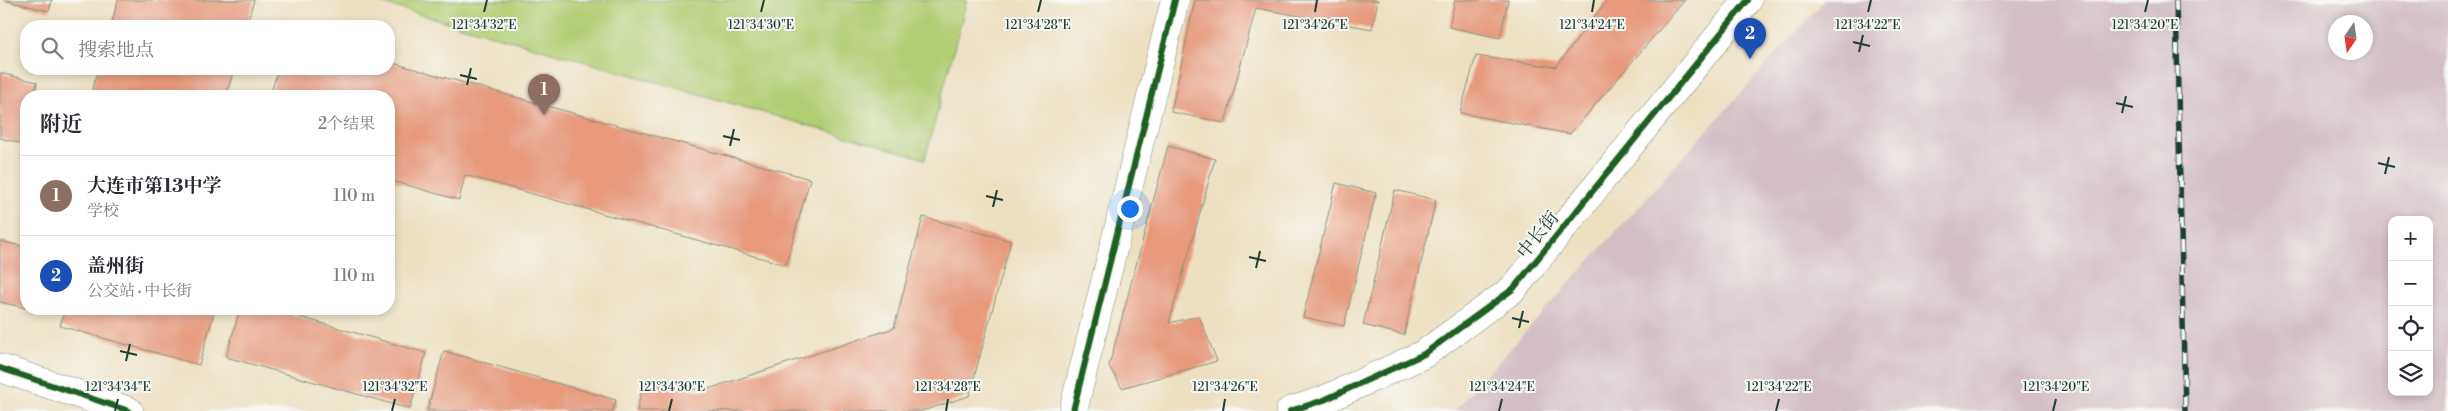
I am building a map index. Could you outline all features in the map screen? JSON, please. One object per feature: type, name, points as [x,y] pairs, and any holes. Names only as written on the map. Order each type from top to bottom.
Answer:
[{"type":"street","points":[[1073,411],[1175,0]]},
{"type":"street","name":"中长街","points":[[1290,411],[1326,405],[1424,354],[1513,289],[1748,0]]},
{"type":"street","points":[[0,368],[129,411]]},
{"type":"shaded area","points":[[1825,0],[2448,0],[2448,411],[1454,411]]},
{"type":"green space","points":[[370,0],[967,0],[925,159]]},
{"type":"building","points":[[3,0],[52,0],[49,11]]},
{"type":"building","points":[[118,0],[254,0],[248,20],[113,20]]},
{"type":"building","points":[[1195,0],[1378,0],[1372,29],[1256,8],[1225,123],[1171,112]]},
{"type":"building","points":[[1455,0],[1508,0],[1500,38],[1449,27]]},
{"type":"building","points":[[1607,0],[1685,0],[1570,134],[1460,113],[1476,56],[1556,67]]},
{"type":"building","points":[[395,64],[810,179],[786,265],[465,175],[459,200],[395,182],[395,90],[272,90],[276,75],[395,75]]},
{"type":"building","points":[[0,73],[37,82],[35,90],[20,90],[20,143],[0,138]]},
{"type":"building","points":[[96,75],[232,75],[228,90],[92,90]]},
{"type":"building","points":[[1168,146],[1215,159],[1169,323],[1199,316],[1217,361],[1122,388],[1109,366]]},
{"type":"building","points":[[1336,183],[1376,193],[1344,326],[1303,317]]},
{"type":"building","points":[[1395,190],[1436,200],[1404,335],[1363,325]]},
{"type":"building","points":[[923,217],[1011,241],[969,396],[922,411],[637,411],[644,378],[702,391],[894,328]]},
{"type":"building","points":[[0,241],[20,246],[20,307],[0,302]]},
{"type":"building","points":[[63,315],[213,315],[199,365],[60,326]]},
{"type":"building","points":[[238,315],[293,315],[426,353],[410,409],[226,357]]},
{"type":"building","points":[[444,351],[616,400],[613,411],[427,411]]},
{"type":"railway","points":[[2176,0],[2185,411]]},
{"type":"cycle path","points":[[1073,411],[1175,0]]},
{"type":"cycle path","points":[[1290,411],[1324,400],[1424,354],[1513,289],[1748,0]]},
{"type":"cycle path","points":[[0,368],[129,411]]},
{"type":"place","name":"盖州街","points":[[1750,59]]},
{"type":"place","name":"大连市第13中学","points":[[544,115]]}]
